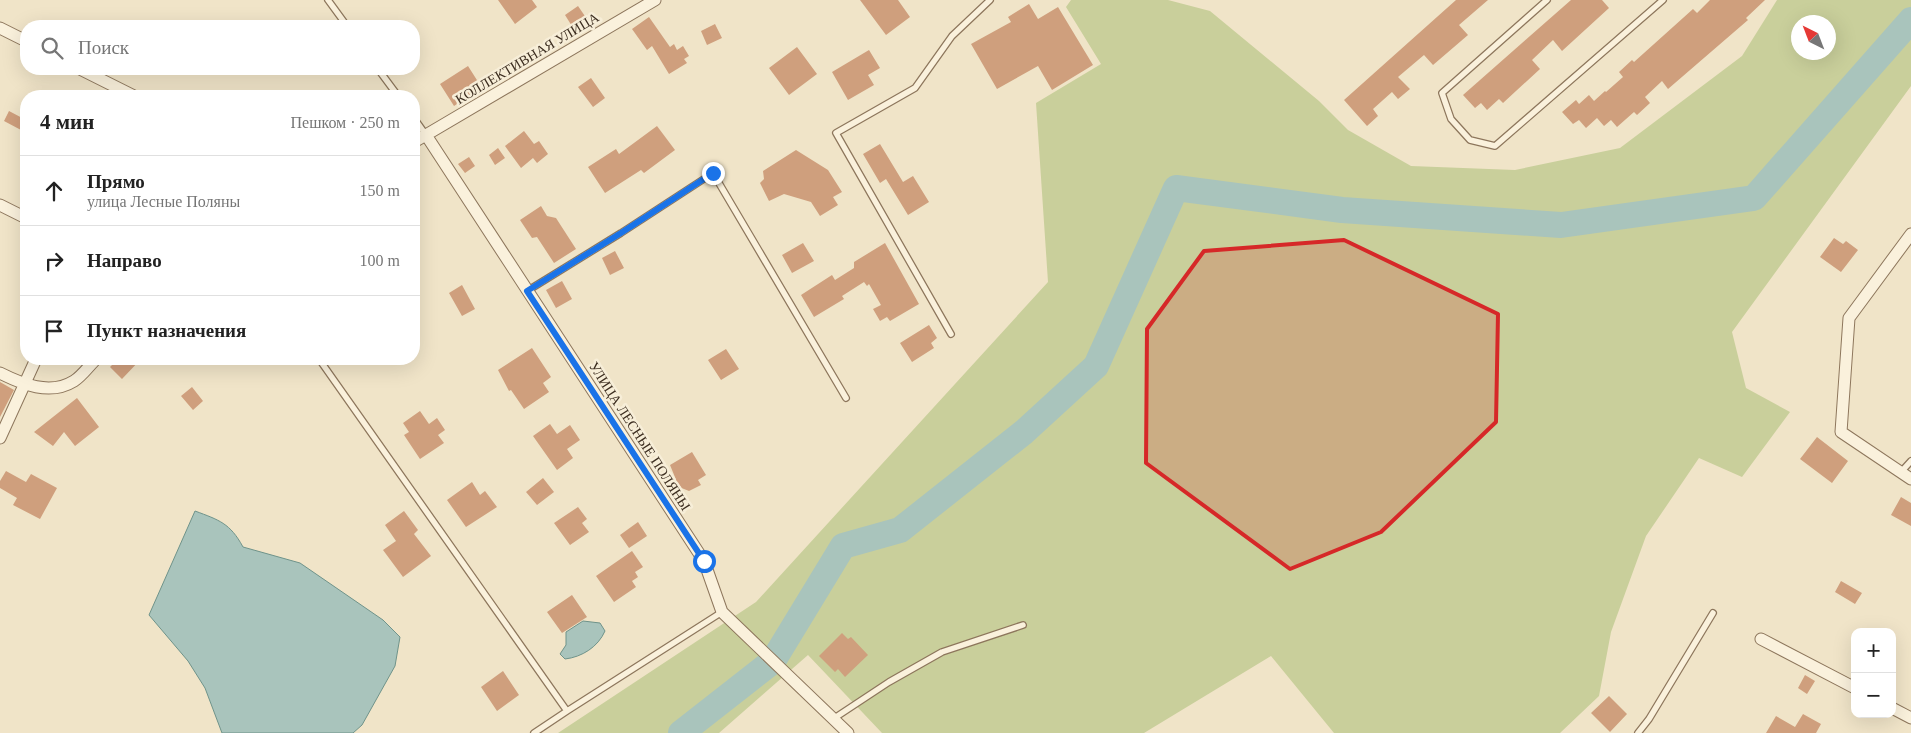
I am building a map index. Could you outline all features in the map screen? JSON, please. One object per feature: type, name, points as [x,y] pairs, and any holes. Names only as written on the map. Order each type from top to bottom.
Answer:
[{"type":"street","name":"КОЛЛЕКТИВНАЯ УЛИЦА","points":[[420,138],[655,0]]},
{"type":"street","points":[[0,28],[20,38]]},
{"type":"street","points":[[92,75],[122,90]]},
{"type":"street","name":"УЛИЦА ЛЕСНЫЕ ПОЛЯНЫ","points":[[426,135],[704,561],[722,612],[848,733]]},
{"type":"street","points":[[0,205],[20,215]]},
{"type":"street","points":[[1906,476],[1841,432],[1849,318],[1911,234]]},
{"type":"street","points":[[0,438],[33,365]]},
{"type":"street","points":[[0,373],[24,385],[54,388],[74,381],[90,365]]},
{"type":"street","points":[[1761,639],[1851,686]]},
{"type":"street","points":[[1896,710],[1911,718]]},
{"type":"lane","points":[[328,0],[343,20]]},
{"type":"lane","points":[[951,334],[836,133],[914,88],[952,36],[990,0]]},
{"type":"lane","points":[[1548,0],[1442,93],[1451,118],[1470,140],[1495,146],[1663,0]]},
{"type":"lane","points":[[382,75],[394,90]]},
{"type":"lane","points":[[420,126],[426,135]]},
{"type":"lane","points":[[527,291],[713,173],[846,398]]},
{"type":"lane","points":[[322,365],[567,711]]},
{"type":"lane","points":[[1906,476],[1911,461]]},
{"type":"lane","points":[[534,733],[722,612]]},
{"type":"lane","points":[[1638,733],[1649,720],[1713,613]]},
{"type":"lane","points":[[834,719],[889,682],[942,652],[1023,625]]},
{"type":"highlighted area","points":[[1344,240],[1498,314],[1496,422],[1381,532],[1290,569],[1146,463],[1147,329],[1204,251]]},
{"type":"green space","points":[[1071,0],[1168,0],[1210,11],[1319,101],[1348,130],[1411,166],[1515,170],[1620,148],[1742,56],[1777,0],[1911,0],[1911,86],[1732,332],[1746,388],[1790,412],[1742,477],[1699,458],[1646,536],[1611,632],[1599,696],[1560,733],[1334,733],[1271,656],[1144,733],[882,733],[808,655],[719,733],[558,733],[756,602],[1048,282],[1036,103],[1101,64],[1066,7]]},
{"type":"water","points":[[195,511],[223,523],[243,547],[300,563],[383,620],[400,637],[395,666],[362,725],[353,733],[222,733],[205,688],[188,661],[149,615]]},
{"type":"water","points":[[583,621],[600,623],[605,631],[598,642],[589,650],[565,659],[560,654],[566,645],[566,632]]},
{"type":"building","points":[[498,0],[532,0],[537,7],[515,24]]},
{"type":"building","points":[[860,0],[898,0],[910,17],[886,35]]},
{"type":"building","points":[[1456,0],[1488,0],[1459,25],[1468,35],[1433,65],[1424,55],[1398,77],[1410,89],[1398,99],[1392,92],[1373,109],[1378,116],[1367,126],[1344,100]]},
{"type":"building","points":[[1571,0],[1602,0],[1609,8],[1562,51],[1553,40],[1532,60],[1540,69],[1503,103],[1499,99],[1487,110],[1481,103],[1475,108],[1463,95]]},
{"type":"building","points":[[1710,0],[1765,0],[1746,18],[1748,20],[1668,89],[1662,81],[1645,97],[1650,103],[1637,115],[1634,112],[1617,127],[1611,120],[1604,126],[1597,118],[1586,128],[1579,120],[1573,124],[1562,112],[1576,100],[1579,104],[1589,95],[1594,101],[1606,92],[1623,77],[1619,72],[1632,60],[1634,62],[1693,9],[1697,13]]},
{"type":"building","points":[[1029,4],[1038,19],[1058,7],[1093,65],[1052,90],[1038,66],[997,89],[971,44],[1011,22],[1008,17]]},
{"type":"building","points":[[578,6],[589,22],[575,31],[565,15]]},
{"type":"building","points":[[649,17],[670,47],[674,44],[677,50],[683,46],[689,56],[684,59],[687,63],[669,74],[652,46],[647,50],[632,29]]},
{"type":"building","points":[[715,24],[722,38],[707,45],[701,31]]},
{"type":"building","points":[[797,47],[817,74],[789,95],[769,68]]},
{"type":"building","points":[[869,50],[880,68],[868,75],[874,85],[848,100],[832,72]]},
{"type":"building","points":[[468,66],[482,88],[454,106],[440,84]]},
{"type":"building","points":[[591,78],[605,98],[593,107],[578,87]]},
{"type":"building","points":[[9,111],[20,117],[20,129],[4,121]]},
{"type":"building","points":[[657,126],[675,150],[644,173],[641,170],[605,193],[588,167],[616,149],[619,154]]},
{"type":"building","points":[[524,131],[534,144],[539,141],[548,154],[537,163],[533,158],[521,168],[505,146]]},
{"type":"building","points":[[880,144],[903,182],[913,176],[929,202],[908,215],[886,179],[880,183],[863,154]]},
{"type":"building","points":[[498,148],[505,158],[495,165],[489,155]]},
{"type":"building","points":[[796,150],[828,170],[842,192],[833,197],[838,205],[820,216],[811,202],[784,194],[769,201],[760,183],[764,179],[763,171]]},
{"type":"building","points":[[469,157],[475,166],[465,173],[458,164]]},
{"type":"building","points":[[541,206],[547,216],[556,218],[576,249],[554,263],[537,237],[532,238],[520,220]]},
{"type":"building","points":[[1834,238],[1843,244],[1846,241],[1858,250],[1841,272],[1820,257]]},
{"type":"building","points":[[803,243],[814,261],[792,273],[782,255]]},
{"type":"building","points":[[885,243],[919,304],[890,321],[887,317],[880,321],[873,309],[881,305],[869,284],[867,286],[864,282],[842,296],[844,299],[814,317],[801,295],[832,275],[835,280],[854,268],[854,262]]},
{"type":"building","points":[[615,251],[624,268],[610,275],[602,258]]},
{"type":"building","points":[[562,281],[572,299],[556,308],[546,290]]},
{"type":"building","points":[[462,285],[475,309],[462,316],[449,293]]},
{"type":"building","points":[[929,325],[937,338],[931,343],[934,348],[912,362],[900,343]]},
{"type":"building","points":[[532,348],[551,377],[543,383],[549,392],[524,409],[511,390],[509,391],[498,370]]},
{"type":"building","points":[[726,349],[739,369],[721,380],[708,360]]},
{"type":"building","points":[[112,365],[135,365],[122,379],[110,367]]},
{"type":"building","points":[[0,382],[14,390],[0,417]]},
{"type":"building","points":[[192,387],[203,401],[193,410],[181,396]]},
{"type":"building","points":[[77,398],[99,427],[75,446],[64,432],[53,446],[34,432]]},
{"type":"building","points":[[420,411],[429,424],[437,418],[445,430],[438,435],[444,443],[420,459],[404,435],[409,432],[403,423]]},
{"type":"building","points":[[550,424],[557,434],[570,425],[580,440],[567,449],[573,458],[557,470],[533,436]]},
{"type":"building","points":[[1817,437],[1848,461],[1832,483],[1800,459]]},
{"type":"building","points":[[692,452],[706,475],[698,480],[701,485],[689,491],[679,487],[670,465]]},
{"type":"building","points":[[6,471],[26,482],[31,474],[57,488],[40,519],[13,505],[17,498],[0,488],[0,481]]},
{"type":"building","points":[[543,478],[554,492],[537,505],[526,492]]},
{"type":"building","points":[[472,482],[480,495],[485,491],[497,507],[466,527],[447,500]]},
{"type":"building","points":[[1901,497],[1911,503],[1911,526],[1891,515]]},
{"type":"building","points":[[578,507],[587,519],[582,523],[589,532],[570,545],[554,523]]},
{"type":"building","points":[[404,511],[418,530],[414,534],[431,556],[403,577],[383,550],[396,541],[385,525]]},
{"type":"building","points":[[638,522],[647,536],[629,548],[620,535]]},
{"type":"building","points":[[632,551],[643,567],[635,572],[638,577],[632,581],[636,587],[614,602],[596,576]]},
{"type":"building","points":[[1841,581],[1862,593],[1855,604],[1835,592]]},
{"type":"building","points":[[572,595],[587,617],[562,633],[547,612]]},
{"type":"building","points":[[842,633],[848,639],[851,637],[868,655],[845,677],[838,669],[835,672],[819,656]]},
{"type":"building","points":[[503,671],[519,695],[497,711],[481,687]]},
{"type":"building","points":[[1805,675],[1815,681],[1807,694],[1798,688]]},
{"type":"building","points":[[1609,696],[1627,714],[1610,732],[1591,713]]},
{"type":"building","points":[[1803,714],[1821,724],[1816,733],[1766,733],[1776,716],[1795,727]]},
{"type":"waterway","points":[[681,733],[773,661],[843,546],[900,530],[1024,432],[1096,366],[1176,188],[1342,210],[1561,225],[1754,198],[1911,20]]},
{"type":"route","points":[[704,561],[656,485],[527,291],[713,173]]}]
